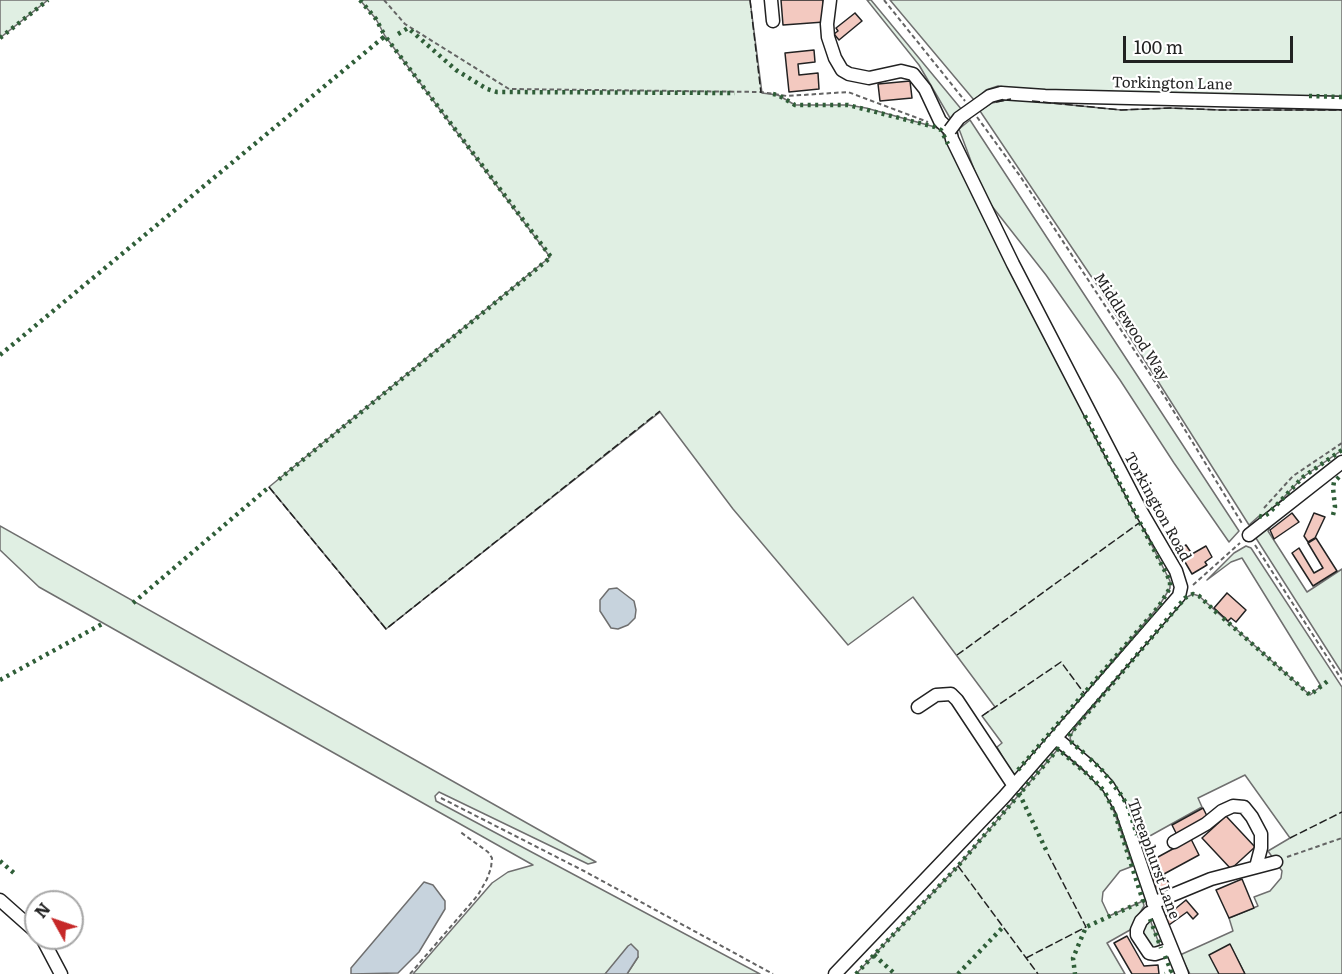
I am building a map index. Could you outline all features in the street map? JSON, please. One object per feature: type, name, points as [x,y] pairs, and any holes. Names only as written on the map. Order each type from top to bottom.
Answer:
[{"type":"street","points":[[771,0],[773,21]]},
{"type":"street","name":"Torkington Road","points":[[830,0],[827,24],[830,47],[842,70],[868,78],[901,71],[914,74],[925,89],[940,121],[950,130],[952,139],[1013,264],[1141,512],[1176,571],[1181,587]]},
{"type":"street","name":"Torkington Lane","points":[[950,130],[959,118],[990,96],[1001,93],[1342,103]]},
{"type":"street","points":[[1249,535],[1342,462]]},
{"type":"street","points":[[835,974],[1014,786],[1179,596],[1181,587]]},
{"type":"street","points":[[918,707],[936,695],[951,694],[1014,786]]},
{"type":"street","name":"Threaphurst Lane","points":[[1056,738],[1088,765],[1108,786],[1122,810],[1154,907],[1182,974]]},
{"type":"street","points":[[1174,842],[1206,824],[1222,811],[1233,806],[1244,807],[1261,834],[1261,848],[1256,867]]},
{"type":"street","points":[[1171,949],[1155,954],[1149,953],[1137,935],[1141,921],[1154,907],[1211,879],[1276,861]]},
{"type":"street","points":[[0,900],[24,921]]},
{"type":"street","points":[[48,950],[61,974]]},
{"type":"path","points":[[384,0],[405,24],[510,89],[762,92],[787,96],[848,92],[930,122]]},
{"type":"path","points":[[884,0],[968,104]]},
{"type":"path","name":"Middlewood Way","points":[[974,113],[1020,176],[1165,397],[1249,535],[1342,680]]},
{"type":"path","points":[[1258,514],[1293,476],[1342,443]]},
{"type":"path","points":[[1181,587],[1193,586],[1249,535]]},
{"type":"path","points":[[441,798],[584,871],[773,974]]},
{"type":"path","points":[[410,974],[478,895],[491,868],[492,858],[488,852],[459,831]]},
{"type":"path","points":[[1276,861],[1342,838]]},
{"type":"green space","points":[[0,0],[48,0],[0,38]]},
{"type":"green space","points":[[360,0],[750,0],[762,93],[778,95],[795,105],[848,105],[866,108],[941,130],[1170,581],[1170,588],[1159,606],[1014,777],[997,747],[1002,743],[982,716],[995,707],[913,597],[848,645],[733,509],[660,412],[386,629],[269,487],[550,257]]},
{"type":"green space","points":[[867,0],[871,0],[962,110],[950,118],[919,65]]},
{"type":"green space","points":[[890,0],[1342,0],[1342,97],[1143,95],[1017,89],[998,86],[986,90],[974,100]]},
{"type":"green space","points":[[1011,99],[1121,110],[1170,108],[1342,110],[1342,450],[1303,477],[1263,517],[1259,516],[1249,525],[1097,285],[980,111],[992,103]]},
{"type":"green space","points":[[970,120],[1239,531],[1229,542],[1046,275],[984,196],[959,129]]},
{"type":"green space","points":[[1274,519],[1268,531],[1307,592],[1342,569],[1342,673],[1254,535]]},
{"type":"green space","points":[[0,526],[596,862],[588,864],[439,792],[435,796],[436,801],[760,974],[627,974],[638,957],[605,974],[413,974],[492,883],[508,872],[533,865],[39,587],[0,550]]},
{"type":"green space","points":[[1246,546],[1251,548],[1342,687],[1342,974],[1245,974],[1230,945],[1219,974],[1190,974],[1180,955],[1233,931],[1229,918],[1258,906],[1254,897],[1270,891],[1281,878],[1282,871],[1268,851],[1290,838],[1245,775],[1198,798],[1202,807],[1139,842],[1128,807],[1122,796],[1101,769],[1072,743],[1070,738],[1074,729],[1185,598],[1193,594],[1199,596],[1310,695],[1321,686],[1242,558],[1231,562],[1207,580],[1234,553]]},
{"type":"green space","points":[[1058,749],[1105,792],[1133,866],[1120,871],[1103,892],[1102,901],[1109,916],[1143,901],[1144,906],[1130,930],[1107,943],[1125,974],[856,974],[958,866]]},
{"type":"green space","points":[[1150,919],[1161,948],[1153,950],[1140,930]]},
{"type":"shaded area","points":[[617,588],[634,601],[636,610],[635,618],[628,625],[618,629],[611,628],[600,611],[600,600],[609,589]]},
{"type":"shaded area","points":[[424,882],[433,885],[445,901],[445,909],[419,952],[398,973],[351,974],[351,968]]},
{"type":"shaded area","points":[[631,944],[638,951],[638,957],[627,974],[605,974],[628,946]]},
{"type":"building","points":[[781,0],[823,0],[824,22],[783,25]]},
{"type":"building","points":[[855,13],[862,21],[839,40],[834,34],[838,31],[836,28]]},
{"type":"building","points":[[814,50],[815,62],[798,64],[799,75],[818,73],[819,89],[789,92],[785,53]]},
{"type":"building","points":[[910,81],[912,98],[880,101],[878,84]]},
{"type":"building","points":[[1292,513],[1299,522],[1274,539],[1270,530]]},
{"type":"building","points":[[1314,513],[1325,517],[1315,538],[1308,542],[1304,536]]},
{"type":"building","points":[[1316,538],[1337,571],[1313,586],[1292,553],[1299,548],[1314,573],[1323,568],[1308,543]]},
{"type":"building","points":[[1186,545],[1192,554],[1206,546],[1212,557],[1205,562],[1207,565],[1192,574],[1178,550]]},
{"type":"building","points":[[1227,593],[1246,610],[1236,622],[1231,618],[1228,621],[1214,608]]},
{"type":"building","points":[[1203,808],[1208,818],[1177,835],[1172,825]]},
{"type":"building","points":[[1226,816],[1255,847],[1231,869],[1202,838]]},
{"type":"building","points":[[1191,839],[1199,855],[1164,874],[1172,889],[1160,895],[1147,871],[1151,869],[1147,863]]},
{"type":"building","points":[[1242,879],[1254,908],[1229,918],[1216,890]]},
{"type":"building","points":[[1186,900],[1198,914],[1193,919],[1187,912],[1169,925],[1164,918]]},
{"type":"building","points":[[1127,936],[1144,966],[1158,965],[1159,974],[1132,974],[1114,943]]},
{"type":"building","points":[[1230,944],[1245,974],[1219,974],[1209,955]]},
{"type":"hedge","points":[[0,38],[48,0]]},
{"type":"hedge","points":[[360,0],[376,19],[385,36],[383,38]]},
{"type":"hedge","points":[[398,34],[408,28],[456,70],[487,89],[497,92],[735,93]]},
{"type":"hedge","points":[[0,355],[385,36],[551,257],[277,481]]},
{"type":"hedge","points":[[773,94],[795,105],[848,105],[935,127],[941,130],[948,144]]},
{"type":"hedge","points":[[1309,96],[1342,97]]},
{"type":"hedge","points":[[1018,770],[1159,606],[1170,588],[1170,581],[1084,414]]},
{"type":"hedge","points":[[1259,516],[1263,517],[1269,513],[1303,477],[1342,450]]},
{"type":"hedge","points":[[1333,515],[1334,482],[1340,476]]},
{"type":"hedge","points":[[133,603],[269,487]]},
{"type":"hedge","points":[[1084,753],[1072,743],[1070,734],[1185,598],[1193,594],[1199,596],[1217,613]]},
{"type":"hedge","points":[[1223,618],[1310,695],[1329,680]]},
{"type":"hedge","points":[[0,680],[102,624]]},
{"type":"hedge","points":[[856,974],[958,866],[1058,749],[1105,792],[1115,814],[1143,901],[1086,927],[1073,958],[1075,974]]},
{"type":"hedge","points":[[1090,759],[1122,796],[1137,835]]},
{"type":"hedge","points":[[1019,793],[1048,854]]},
{"type":"hedge","points":[[0,861],[14,873]]},
{"type":"hedge","points":[[1150,919],[1161,948]]},
{"type":"hedge","points":[[958,974],[1003,927]]},
{"type":"hedge","points":[[874,955],[895,974]]},
{"type":"hedge","points":[[1165,956],[1171,971],[1165,974]]},
{"type":"fence","points":[[750,0],[761,93]]},
{"type":"fence","points":[[996,102],[1011,99]]},
{"type":"fence","points":[[1032,101],[1121,110],[1170,108],[1342,110]]},
{"type":"fence","points":[[269,487],[386,629],[660,411]]},
{"type":"fence","points":[[957,655],[1139,523]]},
{"type":"fence","points":[[982,716],[1061,662],[1084,693]]},
{"type":"fence","points":[[1290,838],[1342,812]]},
{"type":"fence","points":[[1026,958],[1086,927],[1048,854]]},
{"type":"fence","points":[[958,866],[1038,974]]}]
